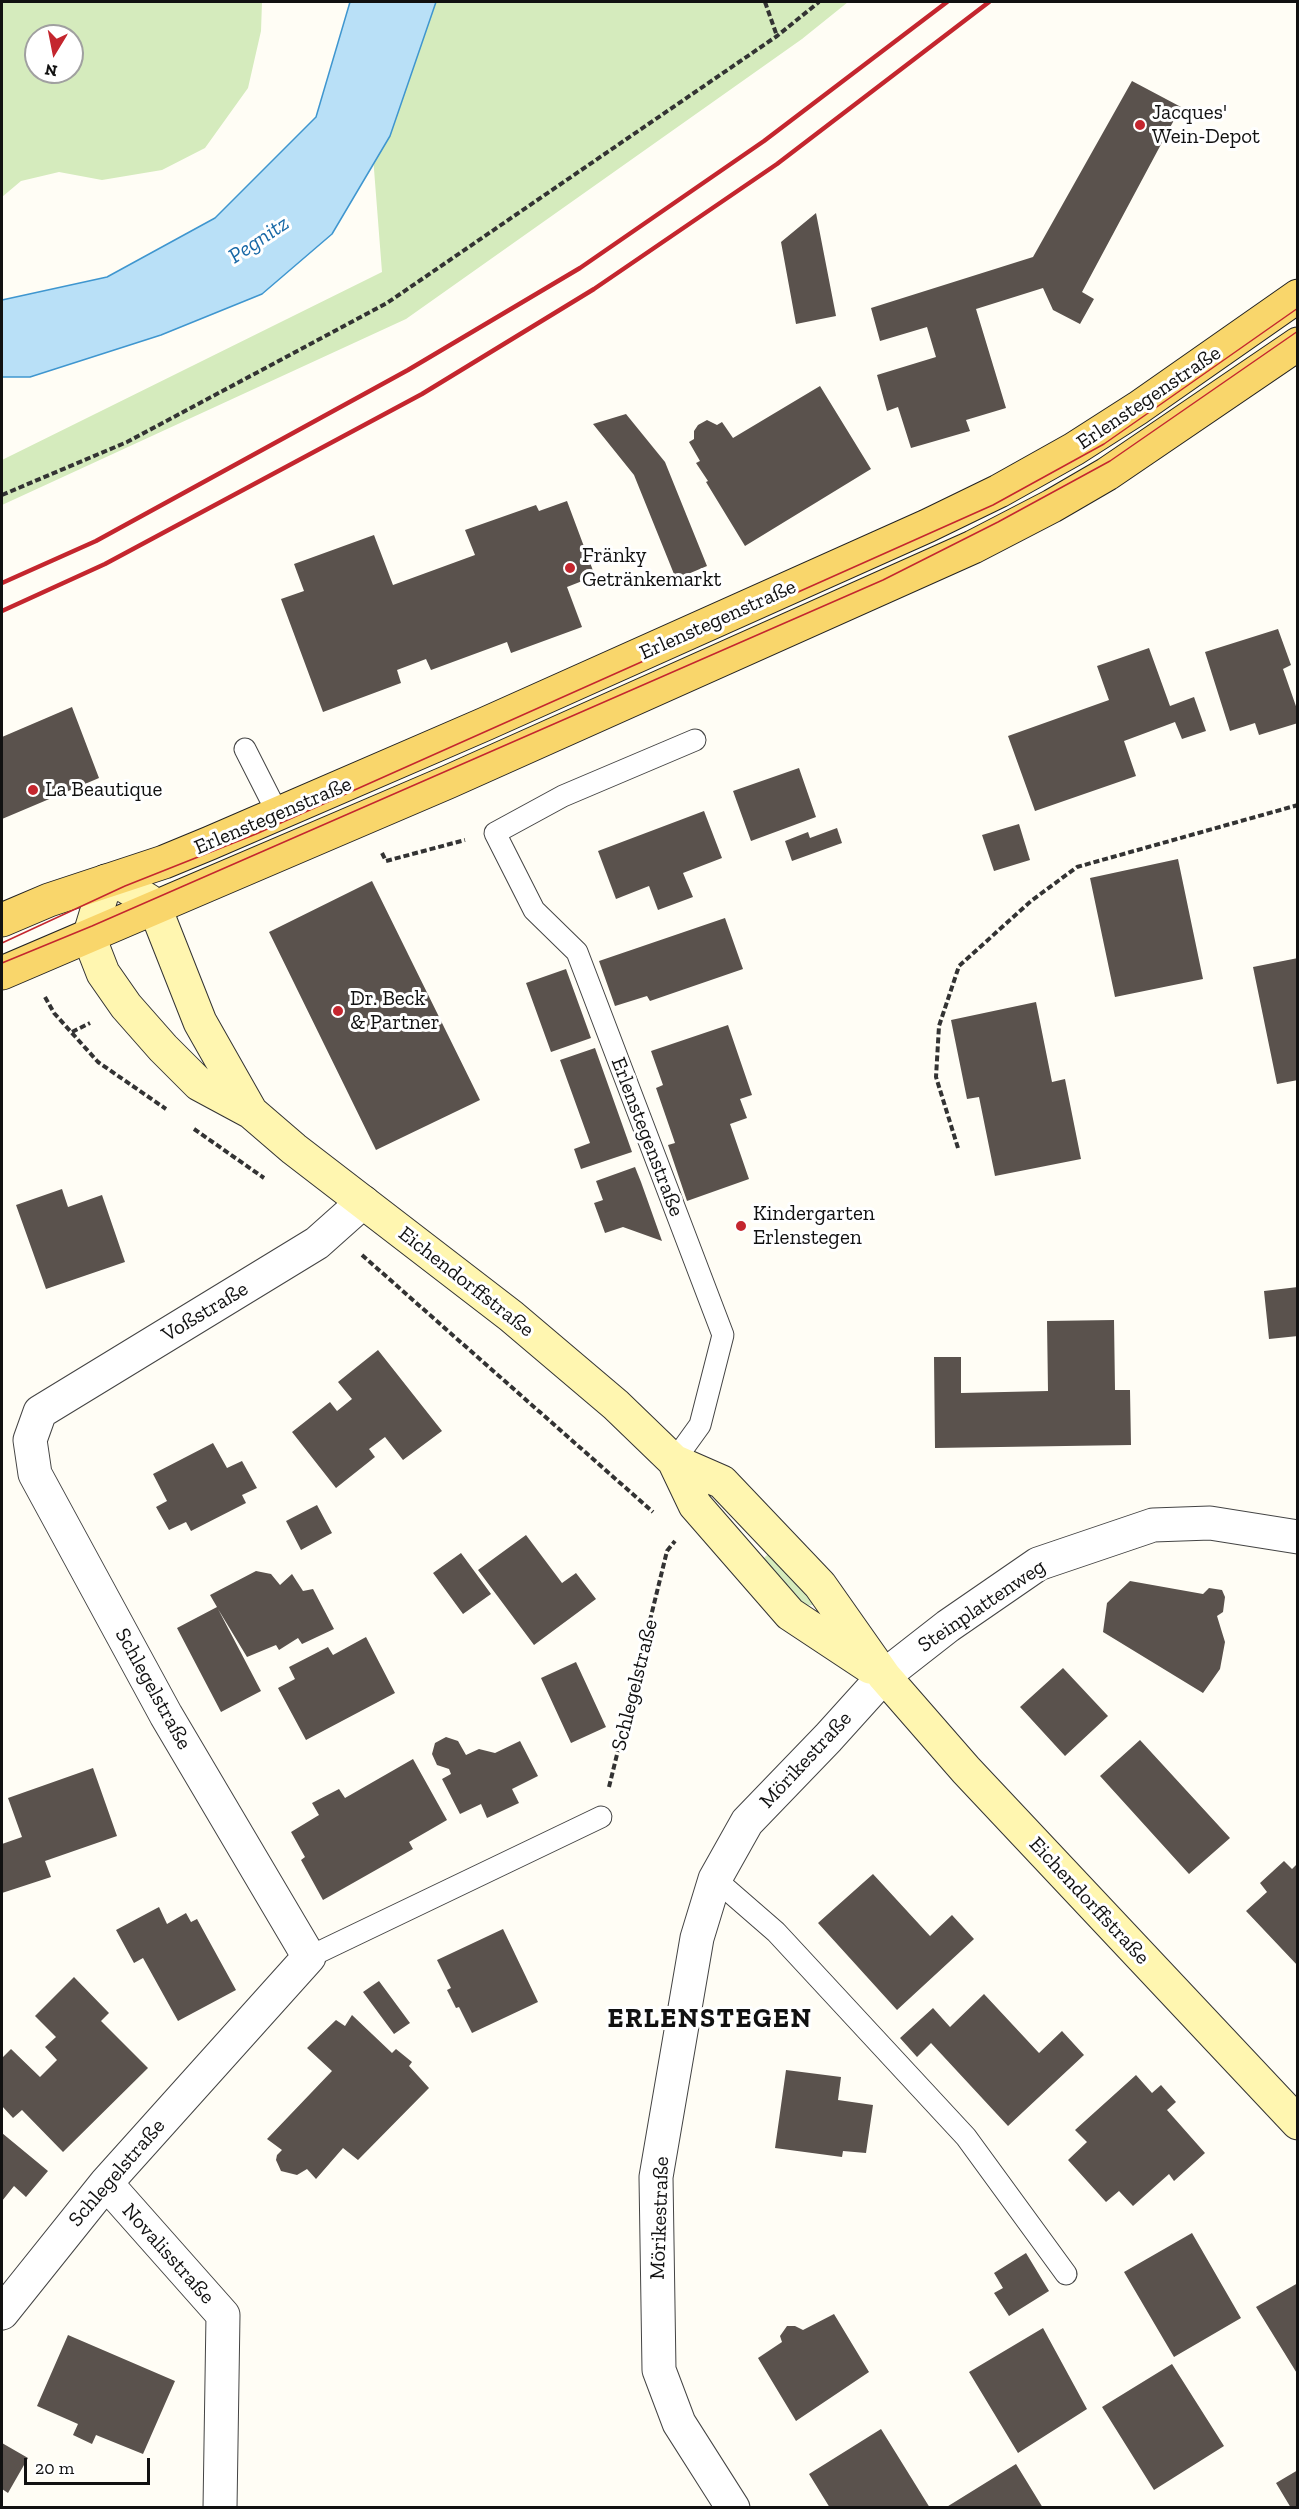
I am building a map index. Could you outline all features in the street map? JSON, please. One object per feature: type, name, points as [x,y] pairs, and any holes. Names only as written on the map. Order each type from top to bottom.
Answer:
[{"type":"main road","name":"Erlenstegenstraße","points":[[2,920],[49,900],[164,862],[278,814],[927,526],[999,491],[1074,448],[1158,394],[1298,296]]},
{"type":"main road","name":"Erlenstegenstraße","points":[[13,968],[365,819],[944,561],[1003,532],[1107,474],[1298,344]]},
{"type":"street","points":[[90,937],[106,881],[125,886],[149,900],[155,908]]},
{"type":"street","name":"Eichendorffstraße","points":[[155,908],[200,1022],[251,1112]]},
{"type":"street","name":"Eichendorffstraße","points":[[90,937],[103,973],[126,1006],[199,1084],[251,1112],[294,1149],[536,1337],[616,1405],[674,1461],[694,1505],[790,1614],[884,1676],[966,1770],[1298,2123]]},
{"type":"street","name":"Voßstraße","points":[[40,1412],[317,1243],[334,1231],[363,1202]]},
{"type":"street","name":"Schlegelstraße","points":[[2,2313],[106,2183],[309,1957],[166,1715],[35,1474],[30,1440],[40,1412]]},
{"type":"street","name":"Steinplattenweg","points":[[884,1676],[948,1626],[1038,1564],[1143,1528],[1153,1525],[1210,1523],[1298,1537]]},
{"type":"street","name":"Mörikestraße","points":[[733,2508],[679,2423],[658,2370],[656,2177],[697,1938],[715,1879],[747,1822],[884,1676]]},
{"type":"street","name":"Novalisstraße","points":[[106,2183],[223,2315],[220,2508]]},
{"type":"lane","points":[[927,526],[944,561]]},
{"type":"lane","points":[[679,638],[696,672]]},
{"type":"lane","name":"Erlenstegenstraße","points":[[674,1461],[700,1425],[723,1335],[577,952],[534,910],[495,833],[563,796],[695,740]]},
{"type":"lane","points":[[245,749],[278,814]]},
{"type":"lane","name":"Schlegelstraße","points":[[309,1957],[601,1817]]},
{"type":"lane","points":[[715,1879],[776,1932],[966,2138],[1066,2274]]},
{"type":"path","points":[[765,2],[777,36]]},
{"type":"path","points":[[2,495],[128,442],[387,303],[777,36],[819,2]]},
{"type":"path","points":[[958,1148],[936,1077],[939,1026],[959,966],[1031,901],[1077,867],[1298,805]]},
{"type":"path","points":[[386,861],[456,842]]},
{"type":"path","points":[[13,968],[98,1062],[175,1115]]},
{"type":"path","points":[[184,1122],[270,1182]]},
{"type":"path","points":[[334,1231],[662,1520]]},
{"type":"path","name":"Schlegelstraße","points":[[601,1817],[668,1551]]},
{"type":"green space","points":[[2,2],[262,2],[261,31],[248,88],[205,148],[162,170],[102,180],[59,172],[21,181],[2,197]]},
{"type":"green space","points":[[361,2],[848,2],[802,39],[406,319],[2,505],[2,460],[382,272]]},
{"type":"green space","points":[[772,1550],[816,1600],[813,1605],[802,1606],[760,1562]]},
{"type":"water","name":"Pegnitz","points":[[350,2],[436,2],[390,136],[332,234],[262,294],[161,335],[30,377],[2,377],[2,300],[107,277],[215,218],[316,117]]},
{"type":"building","points":[[1132,81],[1181,107],[1082,292],[1094,299],[1080,324],[1053,310],[1043,288],[976,309],[1006,408],[966,420],[970,431],[911,448],[898,407],[887,411],[877,375],[936,357],[927,327],[880,341],[871,308],[1033,257]]},
{"type":"building","points":[[816,213],[836,316],[796,324],[781,242]]},
{"type":"building","points":[[820,386],[871,469],[745,546],[696,463],[700,461],[689,442],[694,439],[694,431],[698,425],[707,420],[717,425],[722,422],[733,438]]},
{"type":"building","points":[[626,414],[665,462],[707,566],[676,579],[634,475],[593,424]]},
{"type":"building","points":[[567,501],[595,576],[567,587],[582,627],[511,653],[507,642],[431,670],[426,659],[397,670],[401,683],[323,712],[281,599],[304,591],[294,564],[374,535],[393,585],[475,555],[465,530],[536,505],[539,511]]},
{"type":"building","points":[[1278,629],[1291,665],[1283,669],[1298,712],[1298,723],[1259,735],[1255,723],[1230,731],[1205,652]]},
{"type":"building","points":[[1149,648],[1170,706],[1194,697],[1206,731],[1182,739],[1175,722],[1124,741],[1136,776],[1035,811],[1008,736],[1109,700],[1097,666]]},
{"type":"building","points":[[72,707],[99,778],[2,819],[2,737]]},
{"type":"building","points":[[799,768],[816,817],[751,841],[733,791]]},
{"type":"building","points":[[704,811],[722,858],[683,873],[693,897],[658,910],[649,886],[616,899],[598,851]]},
{"type":"building","points":[[1019,824],[1030,860],[994,871],[982,835]]},
{"type":"building","points":[[837,828],[842,843],[792,861],[785,841],[808,832],[810,838]]},
{"type":"building","points":[[1178,859],[1203,979],[1115,997],[1090,878]]},
{"type":"building","points":[[372,881],[480,1100],[376,1150],[269,932]]},
{"type":"building","points":[[725,918],[743,969],[650,1001],[647,996],[615,1006],[599,961]]},
{"type":"building","points":[[1298,958],[1298,1080],[1277,1084],[1253,967]]},
{"type":"building","points":[[566,969],[591,1038],[551,1052],[526,983]]},
{"type":"building","points":[[1036,1002],[1052,1082],[1065,1079],[1081,1159],[995,1176],[979,1097],[967,1099],[951,1020]]},
{"type":"building","points":[[728,1025],[752,1095],[740,1099],[747,1118],[730,1124],[749,1179],[687,1201],[668,1145],[675,1143],[656,1088],[663,1085],[651,1051]]},
{"type":"building","points":[[595,1048],[632,1152],[581,1169],[574,1149],[590,1143],[560,1060]]},
{"type":"building","points":[[635,1167],[662,1241],[623,1227],[605,1233],[594,1203],[603,1200],[596,1181]]},
{"type":"building","points":[[62,1189],[68,1207],[102,1195],[125,1262],[46,1289],[16,1205]]},
{"type":"building","points":[[1298,1287],[1298,1336],[1269,1339],[1264,1291]]},
{"type":"building","points":[[1114,1320],[1115,1390],[1130,1390],[1131,1445],[935,1448],[934,1357],[961,1357],[961,1393],[1048,1391],[1047,1321]]},
{"type":"building","points":[[378,1350],[442,1431],[403,1460],[385,1437],[369,1449],[375,1457],[336,1488],[292,1432],[330,1402],[337,1411],[352,1399],[338,1382]]},
{"type":"building","points":[[213,1443],[227,1468],[242,1461],[257,1488],[242,1495],[246,1503],[191,1531],[186,1522],[169,1530],[156,1507],[167,1501],[153,1474]]},
{"type":"building","points":[[317,1505],[332,1533],[301,1550],[286,1521]]},
{"type":"building","points":[[526,1535],[562,1583],[576,1573],[596,1599],[534,1645],[478,1570]]},
{"type":"building","points":[[461,1553],[491,1594],[463,1614],[433,1573]]},
{"type":"building","points":[[256,1571],[271,1574],[280,1585],[292,1574],[303,1591],[313,1589],[334,1629],[302,1644],[298,1638],[279,1650],[276,1645],[247,1657],[218,1609],[261,1691],[221,1712],[177,1628],[217,1607],[210,1595]]},
{"type":"building","points":[[1130,1581],[1203,1594],[1209,1588],[1222,1590],[1225,1597],[1223,1612],[1217,1616],[1225,1642],[1220,1669],[1203,1693],[1103,1632],[1107,1603]]},
{"type":"building","points":[[366,1637],[395,1693],[306,1740],[278,1688],[295,1679],[289,1667],[328,1647],[333,1655]]},
{"type":"building","points":[[576,1662],[606,1727],[571,1743],[541,1678]]},
{"type":"building","points":[[1063,1668],[1108,1716],[1065,1756],[1020,1707]]},
{"type":"building","points":[[446,1737],[458,1741],[466,1755],[479,1749],[495,1753],[520,1741],[538,1776],[512,1789],[519,1803],[487,1818],[481,1804],[460,1814],[442,1779],[451,1774],[449,1769],[437,1765],[432,1754],[435,1743]]},
{"type":"building","points":[[1140,1740],[1230,1838],[1189,1874],[1100,1776]]},
{"type":"building","points":[[413,1759],[447,1820],[409,1842],[413,1849],[323,1900],[301,1860],[305,1857],[291,1832],[319,1815],[312,1803],[339,1789],[345,1798]]},
{"type":"building","points":[[93,1768],[117,1836],[45,1861],[51,1877],[2,1893],[2,1844],[22,1837],[8,1798]]},
{"type":"building","points":[[1284,1861],[1292,1869],[1298,1863],[1298,1966],[1246,1911],[1267,1892],[1260,1883]]},
{"type":"building","points":[[873,1874],[930,1936],[952,1915],[974,1939],[897,2010],[818,1923]]},
{"type":"building","points":[[159,1907],[167,1924],[186,1913],[191,1922],[197,1919],[236,1990],[178,2021],[143,1958],[134,1963],[116,1930]]},
{"type":"building","points":[[503,1929],[538,2002],[472,2033],[459,2007],[456,2008],[447,1990],[451,1988],[437,1960]]},
{"type":"building","points":[[74,1977],[109,2013],[101,2021],[148,2068],[63,2152],[22,2110],[13,2118],[2,2106],[2,2058],[11,2049],[40,2077],[57,2060],[45,2047],[56,2037],[35,2016]]},
{"type":"building","points":[[379,1981],[410,2023],[394,2034],[363,1992]]},
{"type":"building","points":[[984,1994],[1039,2053],[1062,2031],[1084,2055],[1008,2126],[931,2043],[917,2057],[900,2038],[933,2008],[950,2027]]},
{"type":"building","points":[[352,2015],[392,2053],[396,2049],[412,2062],[409,2066],[429,2088],[358,2160],[343,2148],[316,2179],[307,2169],[297,2175],[281,2171],[276,2160],[282,2150],[267,2139],[332,2071],[307,2048],[336,2020],[345,2026]]},
{"type":"building","points":[[786,2070],[841,2077],[838,2100],[873,2105],[866,2153],[843,2151],[842,2157],[775,2148]]},
{"type":"building","points":[[1136,2075],[1152,2093],[1161,2085],[1176,2102],[1167,2110],[1205,2153],[1174,2181],[1169,2174],[1133,2206],[1119,2191],[1106,2202],[1068,2160],[1087,2142],[1075,2130]]},
{"type":"building","points":[[2,2133],[48,2171],[26,2197],[14,2186],[2,2201]]},
{"type":"building","points":[[1192,2233],[1241,2318],[1174,2357],[1124,2272]]},
{"type":"building","points":[[1026,2253],[1049,2291],[1009,2316],[994,2293],[1003,2288],[994,2273]]},
{"type":"building","points":[[1298,2283],[1298,2375],[1256,2307]]},
{"type":"building","points":[[834,2314],[869,2372],[796,2421],[758,2358],[782,2342],[780,2336],[787,2326],[795,2326],[803,2330]]},
{"type":"building","points":[[1043,2328],[1087,2409],[1018,2453],[969,2372]]},
{"type":"building","points":[[68,2335],[175,2381],[143,2454],[96,2435],[92,2444],[73,2435],[78,2424],[37,2406]]},
{"type":"building","points":[[1172,2364],[1224,2446],[1154,2490],[1102,2407]]},
{"type":"building","points":[[881,2429],[930,2508],[830,2508],[809,2474]]},
{"type":"building","points":[[2,2443],[28,2458],[8,2493],[2,2489]]},
{"type":"building","points":[[1016,2464],[1043,2508],[945,2508]]},
{"type":"building","points":[[1298,2470],[1298,2508],[1291,2508],[1276,2483]]},
{"type":"tram line","points":[[2,943],[125,886],[256,834],[993,505],[1104,444],[1298,308]]},
{"type":"tram line","points":[[2,963],[92,926],[883,580],[998,522],[1110,461],[1298,331]]},
{"type":"railway","points":[[2,583],[96,541],[408,370],[580,268],[764,141],[947,2]]},
{"type":"railway","points":[[2,611],[105,564],[422,394],[594,289],[777,164],[989,2]]},
{"type":"place","name":"Jacques' Wein-Depot","points":[[1140,125]]},
{"type":"place","name":"Fränky Getränkemarkt","points":[[570,568]]},
{"type":"place","name":"La Beautique","points":[[33,790]]},
{"type":"place","name":"Dr. Beck & Partner","points":[[338,1011]]},
{"type":"place","name":"Kindergarten Erlenstegen","points":[[741,1226]]},
{"type":"district","name":"ERLENSTEGEN","points":[[710,2019]]}]
